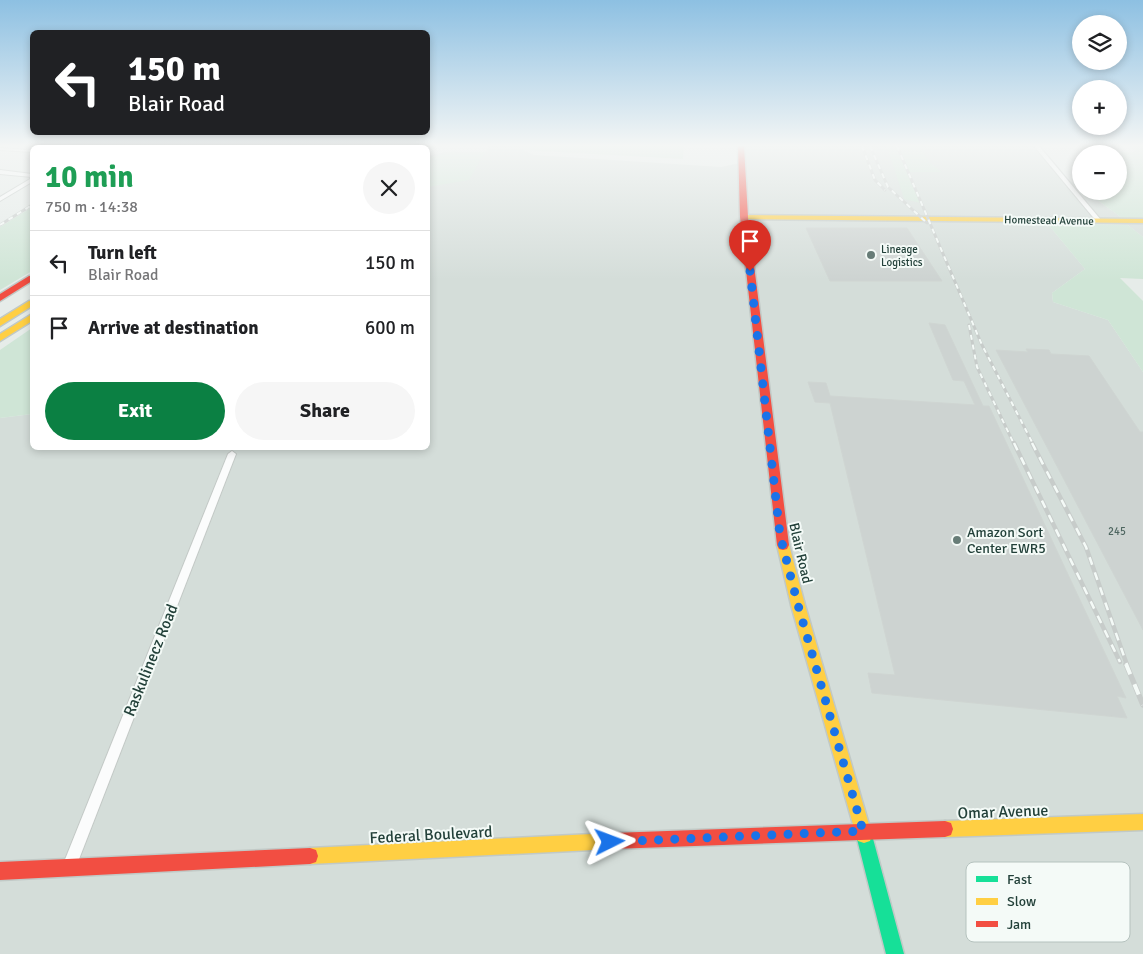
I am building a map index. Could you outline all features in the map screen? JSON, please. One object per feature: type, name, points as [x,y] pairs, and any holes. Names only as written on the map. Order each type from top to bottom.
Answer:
[{"type":"main road","name":"Blair Road","points":[[743,191],[744,217],[780,535],[896,954]]},
{"type":"main road","name":"Homestead Avenue","points":[[744,217],[1143,221]]},
{"type":"main road","points":[[0,298],[30,279]]},
{"type":"main road","points":[[0,311],[30,292]]},
{"type":"main road","points":[[0,324],[30,304]]},
{"type":"main road","points":[[0,338],[30,317]]},
{"type":"main road","name":"Omar Avenue","points":[[863,831],[1143,822]]},
{"type":"main road","name":"Federal Boulevard","points":[[0,871],[863,831]]},
{"type":"street","points":[[0,199],[14,191]]},
{"type":"street","points":[[1073,191],[1099,221]]},
{"type":"street","name":"Raskulinecz Road","points":[[69,867],[232,454]]},
{"type":"shaded area","points":[[430,191],[1072,191],[1072,200],[1097,200],[1122,218],[1143,218],[1143,237],[1128,225],[1047,223],[1085,269],[1052,293],[1053,302],[1108,320],[1143,372],[1143,954],[0,954],[0,418],[30,414],[30,450],[430,450]]},
{"type":"green space","points":[[901,191],[915,191],[920,203],[904,199]]},
{"type":"green space","points":[[1127,191],[1143,191],[1143,218],[1122,218],[1097,200],[1127,200]]},
{"type":"green space","points":[[30,208],[30,272],[0,290],[0,227]]},
{"type":"green space","points":[[1047,223],[1128,225],[1143,237],[1143,279],[1120,278],[1143,301],[1143,372],[1108,320],[1053,302],[1052,293],[1085,269]]},
{"type":"green space","points":[[30,329],[30,414],[0,418],[0,350]]},
{"type":"building","name":"Lineage Logistics","points":[[806,228],[907,228],[942,281],[830,281]]},
{"type":"building","name":"Amazon Sort Center EWR5","points":[[929,323],[945,325],[983,406],[989,406],[1126,698],[1117,696],[1127,718],[872,693],[868,673],[895,675],[830,403],[815,402],[808,382],[826,383],[830,396],[975,405],[964,381],[953,380]]},
{"type":"building","points":[[1026,349],[1049,350],[1051,354],[1089,356],[1140,432],[1143,432],[1143,630],[996,350],[1028,352]]},
{"type":"railway","points":[[892,191],[927,223]]},
{"type":"railway","points":[[916,191],[982,345],[1033,444]]},
{"type":"railway","points":[[0,225],[30,206]]},
{"type":"railway","points":[[969,325],[977,367],[1014,444]]},
{"type":"railway","points":[[1014,443],[1120,662]]},
{"type":"railway","points":[[1032,443],[1086,547],[1127,665]]},
{"type":"railway","points":[[1126,664],[1143,705]]},
{"type":"traffic: fast","points":[[864,835],[895,954]]},
{"type":"traffic: slow","points":[[744,217],[1143,221]]},
{"type":"traffic: slow","points":[[0,323],[30,304]]},
{"type":"traffic: slow","points":[[0,338],[30,318]]},
{"type":"traffic: slow","points":[[783,545],[798,605],[864,835]]},
{"type":"traffic: slow","points":[[945,829],[1143,822]]},
{"type":"traffic: slow","points":[[310,856],[612,841]]},
{"type":"traffic: jam","points":[[743,191],[744,217],[783,545]]},
{"type":"traffic: jam","points":[[0,298],[30,279]]},
{"type":"traffic: jam","points":[[612,841],[945,829]]},
{"type":"traffic: jam","points":[[0,871],[310,856]]},
{"type":"place","name":"Lineage Logistics","points":[[871,255]]},
{"type":"place","name":"Amazon Sort Center EWR5","points":[[957,540]]},
{"type":"route","points":[[610,842],[863,831],[798,605],[780,535],[750,271]]}]
